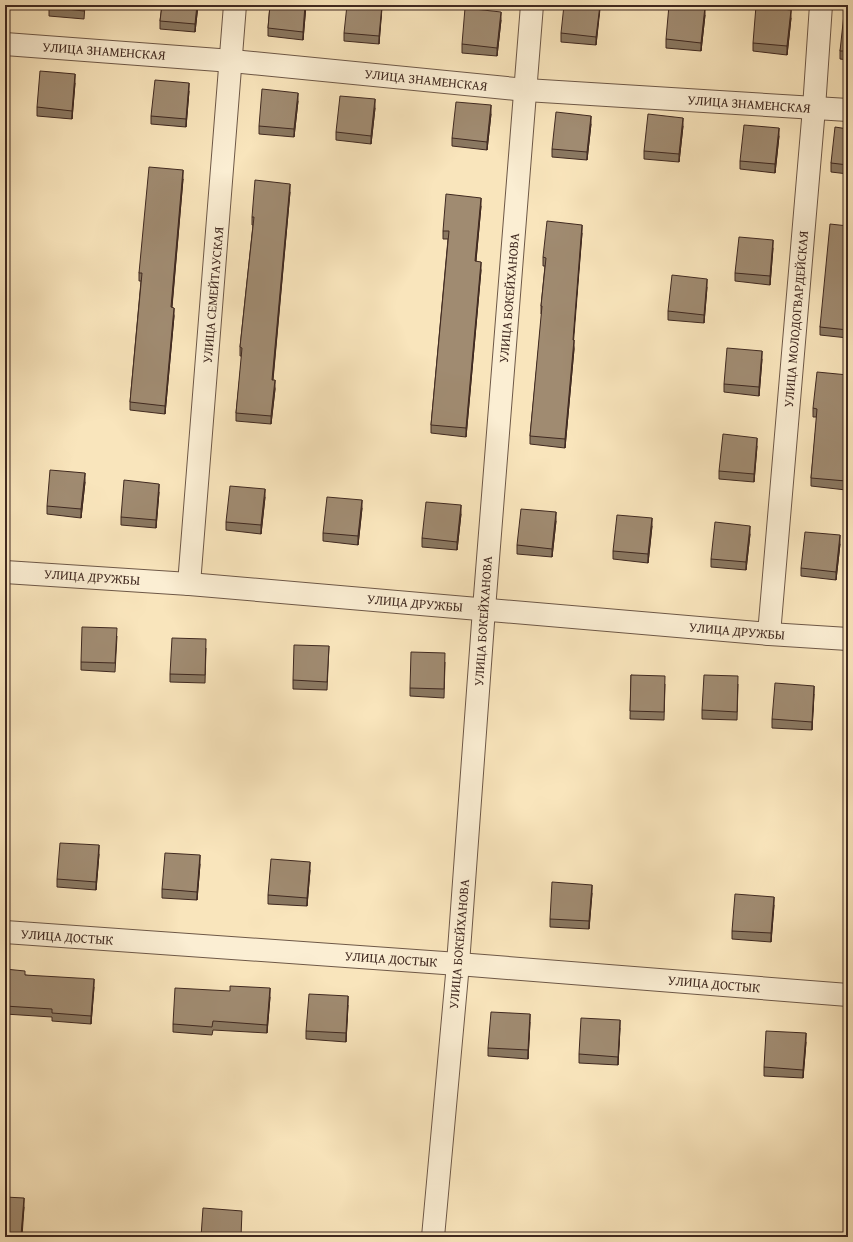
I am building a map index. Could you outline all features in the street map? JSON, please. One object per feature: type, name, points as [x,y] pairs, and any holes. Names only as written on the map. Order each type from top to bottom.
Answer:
[{"type":"street","name":"УЛИЦА СЕМЕЙТАУСКАЯ","points":[[189,584],[232,61],[235,5]]},
{"type":"street","name":"УЛИЦА БОКЕЙХАНОВА","points":[[433,1237],[458,964],[484,610],[532,5]]},
{"type":"street","name":"УЛИЦА МОЛОДОГВАРДЕЙСКАЯ","points":[[769,634],[814,108],[821,5]]},
{"type":"street","name":"УЛИЦА ЗНАМЕНСКАЯ","points":[[5,44],[232,61],[526,90],[848,110]]},
{"type":"street","name":"УЛИЦА ДРУЖБЫ","points":[[5,572],[189,584],[769,634],[848,639]]},
{"type":"street","name":"УЛИЦА ДОСТЫК","points":[[5,932],[458,964],[848,994]]},
{"type":"building","points":[[49,5],[85,5],[84,11],[49,7]]},
{"type":"building","points":[[162,5],[197,5],[195,24],[160,21]]},
{"type":"building","points":[[270,5],[305,5],[303,32],[268,28]]},
{"type":"building","points":[[347,5],[382,5],[379,36],[344,33]]},
{"type":"building","points":[[564,5],[600,5],[596,37],[561,33]]},
{"type":"building","points":[[669,5],[705,7],[701,43],[666,39]]},
{"type":"building","points":[[756,6],[791,10],[787,46],[753,43]]},
{"type":"building","points":[[465,8],[501,12],[497,48],[462,44]]},
{"type":"building","points":[[844,14],[848,15],[848,51],[840,51]]},
{"type":"building","points":[[40,71],[75,74],[72,111],[37,107]]},
{"type":"building","points":[[155,80],[189,83],[186,119],[151,116]]},
{"type":"building","points":[[262,89],[298,93],[294,129],[259,126]]},
{"type":"building","points":[[340,96],[375,99],[371,136],[336,132]]},
{"type":"building","points":[[456,102],[491,105],[487,142],[452,138]]},
{"type":"building","points":[[556,112],[591,116],[587,152],[552,149]]},
{"type":"building","points":[[648,114],[683,118],[679,154],[644,151]]},
{"type":"building","points":[[744,125],[779,128],[775,164],[740,161]]},
{"type":"building","points":[[835,127],[848,129],[848,165],[831,163]]},
{"type":"building","points":[[149,167],[183,170],[171,307],[174,308],[165,406],[130,402],[142,273],[139,273]]},
{"type":"building","points":[[255,180],[290,184],[272,380],[275,380],[271,416],[236,413],[242,348],[240,347],[254,217],[252,217]]},
{"type":"building","points":[[446,194],[481,198],[475,261],[481,262],[466,428],[431,425],[449,231],[443,231]]},
{"type":"building","points":[[547,221],[582,225],[565,439],[530,436],[546,258],[543,257]]},
{"type":"building","points":[[830,224],[848,226],[848,330],[820,327]]},
{"type":"building","points":[[739,237],[773,240],[770,276],[735,273]]},
{"type":"building","points":[[672,275],[707,279],[704,315],[668,311]]},
{"type":"building","points":[[727,348],[762,351],[759,387],[724,384]]},
{"type":"building","points":[[817,372],[848,375],[848,409],[844,445],[848,445],[846,481],[811,478],[817,409],[813,408]]},
{"type":"building","points":[[723,434],[757,438],[754,474],[719,471]]},
{"type":"building","points":[[50,470],[85,473],[81,509],[47,506]]},
{"type":"building","points":[[124,480],[159,484],[156,520],[121,517]]},
{"type":"building","points":[[230,486],[265,489],[261,525],[226,522]]},
{"type":"building","points":[[327,497],[362,500],[358,536],[323,533]]},
{"type":"building","points":[[426,502],[461,505],[457,542],[422,538]]},
{"type":"building","points":[[521,509],[556,512],[552,549],[517,545]]},
{"type":"building","points":[[617,515],[652,518],[648,554],[613,551]]},
{"type":"building","points":[[715,522],[750,526],[746,562],[711,559]]},
{"type":"building","points":[[805,532],[840,535],[836,572],[801,568]]},
{"type":"building","points":[[5,622],[8,622],[7,658],[5,658]]},
{"type":"building","points":[[82,627],[117,628],[115,663],[81,662]]},
{"type":"building","points":[[172,638],[206,639],[205,675],[170,674]]},
{"type":"building","points":[[294,645],[329,646],[327,682],[293,680]]},
{"type":"building","points":[[411,652],[445,653],[444,689],[410,688]]},
{"type":"building","points":[[631,675],[665,676],[664,712],[630,711]]},
{"type":"building","points":[[704,675],[738,676],[737,712],[702,710]]},
{"type":"building","points":[[775,683],[814,686],[812,722],[772,719]]},
{"type":"building","points":[[60,843],[99,845],[96,882],[57,879]]},
{"type":"building","points":[[165,853],[200,855],[197,892],[162,889]]},
{"type":"building","points":[[271,859],[310,862],[307,898],[268,895]]},
{"type":"building","points":[[552,882],[592,885],[589,921],[550,919]]},
{"type":"building","points":[[735,894],[774,897],[771,933],[732,931]]},
{"type":"building","points":[[5,969],[25,971],[25,975],[94,979],[91,1016],[52,1013],[52,1009],[5,1006]]},
{"type":"building","points":[[230,986],[270,988],[267,1025],[213,1021],[212,1027],[173,1024],[175,988],[230,991]]},
{"type":"building","points":[[309,994],[348,996],[346,1033],[306,1031]]},
{"type":"building","points":[[491,1012],[530,1014],[528,1050],[488,1048]]},
{"type":"building","points":[[581,1018],[620,1020],[618,1057],[579,1054]]},
{"type":"building","points":[[766,1031],[806,1033],[803,1070],[764,1067]]},
{"type":"building","points":[[5,1197],[24,1198],[21,1235],[5,1234]]},
{"type":"building","points":[[203,1208],[242,1211],[241,1237],[201,1237]]}]
